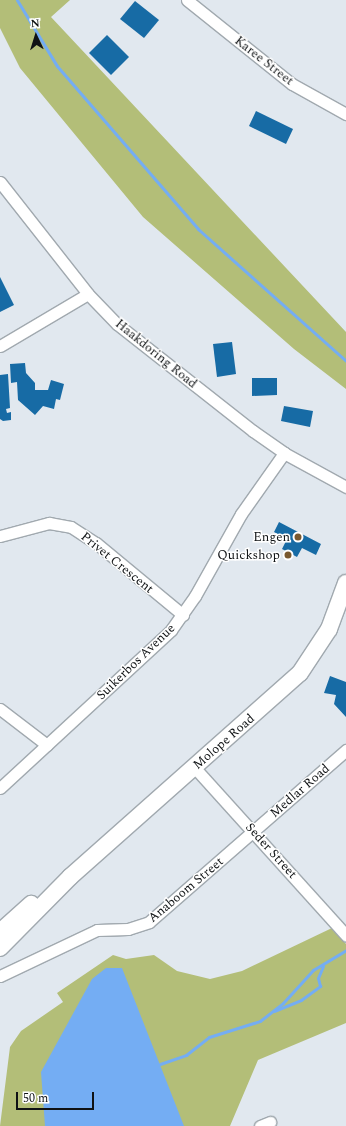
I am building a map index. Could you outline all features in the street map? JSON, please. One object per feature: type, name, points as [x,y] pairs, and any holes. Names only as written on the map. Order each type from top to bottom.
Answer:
[{"type":"street","name":"Karee Street","points":[[187,0],[292,84],[346,114]]},
{"type":"street","name":"Haakdoring Road","points":[[0,182],[88,294],[147,349],[284,453],[346,487]]},
{"type":"street","points":[[0,346],[88,294]]},
{"type":"street","name":"Suikerbos Avenue","points":[[0,788],[152,650],[183,615],[241,514],[284,453]]},
{"type":"street","name":"Privet Crescent","points":[[0,536],[44,524],[71,527],[96,543],[183,615]]},
{"type":"street","name":"Molope Road","points":[[0,948],[70,877],[303,668],[329,629],[346,583]]},
{"type":"street","points":[[0,709],[47,745]]},
{"type":"street","name":"Medlar Road","points":[[254,831],[346,750]]},
{"type":"street","name":"Seder Street","points":[[194,767],[254,831],[346,935]]},
{"type":"street","name":"Anaboom Street","points":[[0,976],[97,930],[128,929],[149,922],[254,831]]},
{"type":"street","name":"Molope Road","points":[[0,932],[41,894],[70,877]]},
{"type":"green space","points":[[0,0],[70,0],[51,17],[346,332],[346,389],[294,349],[143,217],[20,68],[0,28]]},
{"type":"green space","points":[[332,928],[346,944],[346,1023],[258,1060],[230,1126],[0,1126],[10,1047],[21,1031],[63,1002],[57,993],[113,955],[126,959],[154,955],[177,971],[210,979],[242,971]]},
{"type":"water","points":[[106,968],[122,968],[184,1126],[45,1126],[41,1072],[92,979]]},
{"type":"building","points":[[135,1],[159,20],[144,38],[120,19]]},
{"type":"building","points":[[107,35],[129,57],[111,75],[89,53]]},
{"type":"building","points":[[256,111],[293,129],[286,144],[249,126]]},
{"type":"building","points":[[0,277],[14,305],[0,312]]},
{"type":"building","points":[[232,342],[236,374],[217,377],[213,344]]},
{"type":"building","points":[[25,363],[26,373],[35,383],[35,390],[48,390],[51,380],[64,384],[60,400],[56,399],[54,409],[43,406],[35,415],[18,400],[17,382],[11,383],[10,364]]},
{"type":"building","points":[[8,374],[10,408],[6,409],[7,413],[11,412],[11,420],[3,421],[0,419],[0,375]]},
{"type":"building","points":[[252,378],[277,378],[277,395],[252,396]]},
{"type":"building","points":[[284,406],[313,411],[310,427],[281,421]]},
{"type":"building","points":[[279,522],[321,544],[316,555],[302,548],[297,557],[282,549],[287,539],[274,532]]},
{"type":"building","points":[[330,676],[346,682],[346,717],[334,704],[336,695],[324,693]]},
{"type":"waterway","points":[[17,0],[57,66],[198,229],[346,361]]},
{"type":"waterway","points":[[160,1064],[186,1055],[209,1037],[260,1021],[283,1003],[313,970],[346,950]]},
{"type":"waterway","points":[[274,1011],[301,1000],[320,986],[318,978],[323,966]]},
{"type":"place","name":"Engen","points":[[298,537]]},
{"type":"place","name":"Quickshop","points":[[288,555]]}]
